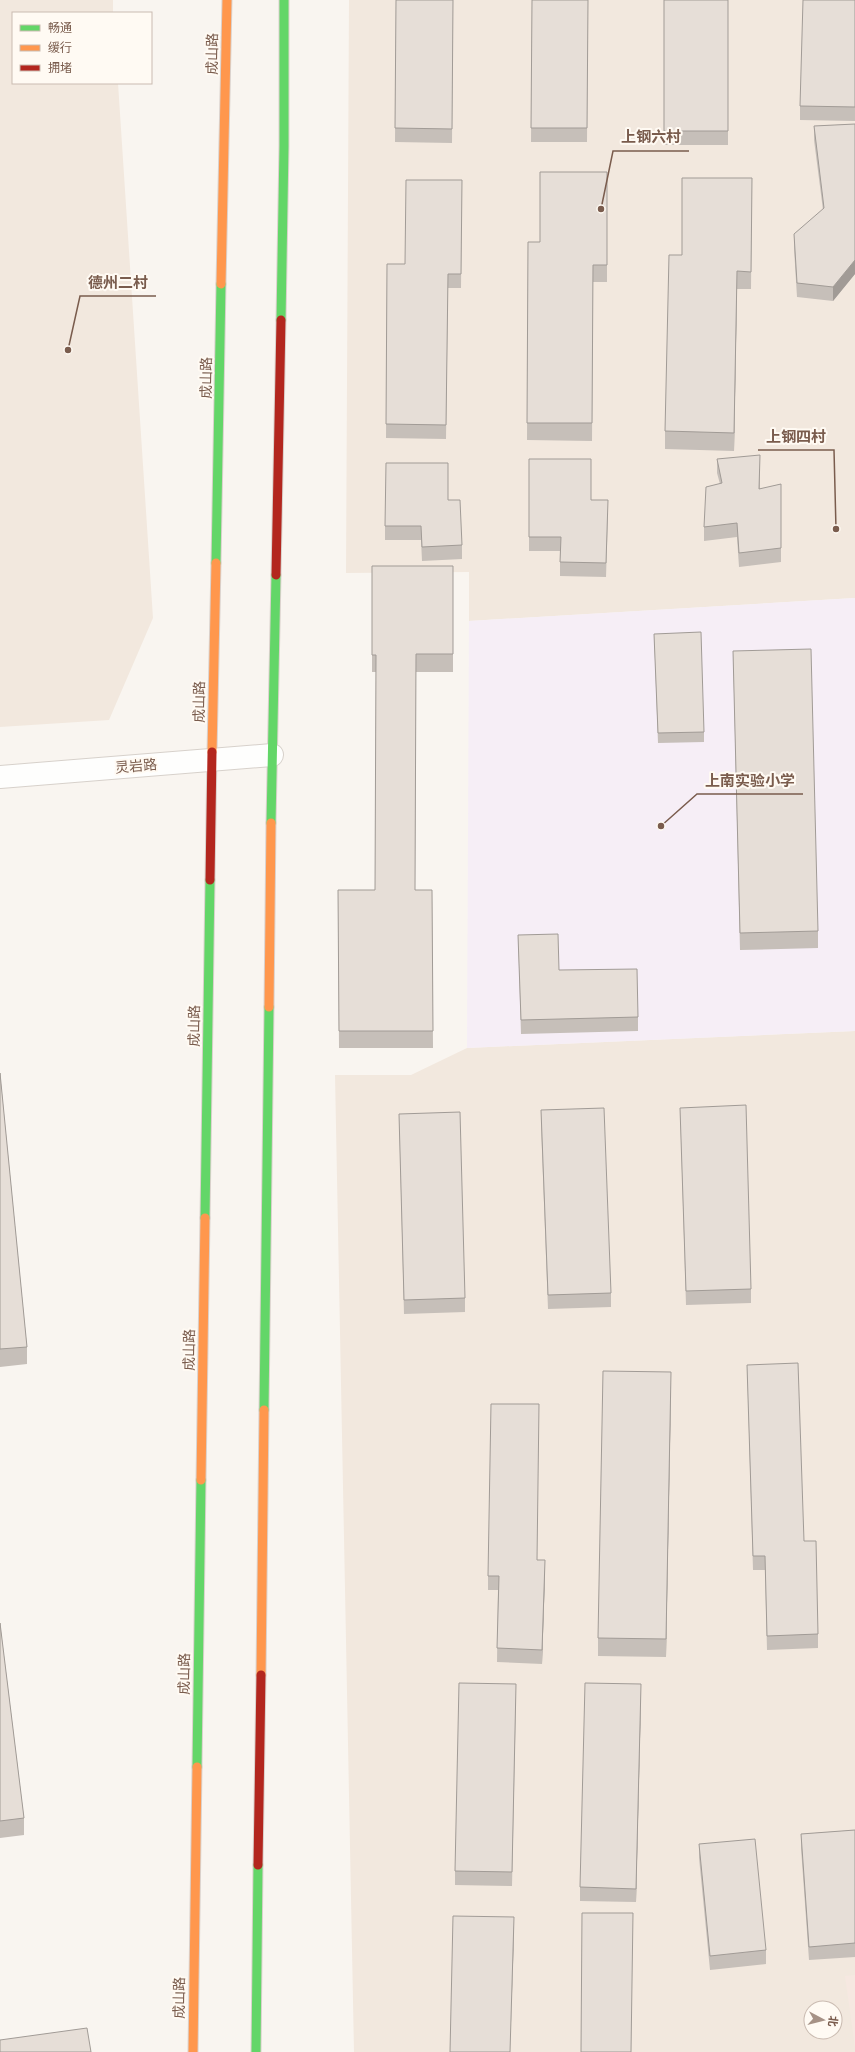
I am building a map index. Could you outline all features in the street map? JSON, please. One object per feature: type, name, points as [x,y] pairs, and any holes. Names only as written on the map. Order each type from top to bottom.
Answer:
[{"type":"main road","name":"成山路","points":[[193,2052],[212,760],[228,0]]},
{"type":"main road","points":[[256,2052],[272,756],[284,154],[284,0]]},
{"type":"street","name":"灵岩路","points":[[0,777],[272,756]]},
{"type":"shaded area","points":[[0,0],[113,0],[113,12],[12,12],[12,84],[118,84],[153,618],[109,720],[0,727]]},
{"type":"shaded area","points":[[349,0],[855,0],[855,598],[469,621],[469,572],[346,573]]},
{"type":"shaded area","points":[[855,598],[855,1031],[467,1048],[469,621]]},
{"type":"shaded area","points":[[855,1031],[855,2052],[354,2052],[335,1075],[411,1075],[467,1048]]},
{"type":"shaded area","points":[[855,1975],[855,2047],[845,1976]]},
{"type":"building","points":[[396,0],[453,0],[452,129],[395,128]]},
{"type":"building","points":[[532,0],[588,0],[587,128],[531,128]]},
{"type":"building","points":[[664,0],[728,0],[728,131],[664,131]]},
{"type":"building","points":[[803,0],[855,0],[855,107],[800,106]]},
{"type":"building","points":[[855,124],[855,260],[833,287],[797,283],[794,234],[824,208],[814,126]]},
{"type":"building","points":[[540,172],[607,172],[607,265],[593,265],[592,423],[527,423],[528,242],[540,242]]},
{"type":"building","points":[[682,178],[752,178],[751,272],[737,271],[734,433],[665,431],[669,255],[682,255]]},
{"type":"building","points":[[406,180],[462,180],[461,274],[448,274],[446,425],[386,424],[387,264],[405,264]]},
{"type":"building","points":[[760,455],[759,489],[781,484],[781,548],[739,553],[737,523],[704,527],[706,487],[722,483],[717,459]]},
{"type":"building","points":[[529,459],[591,459],[591,500],[608,500],[606,563],[560,562],[561,537],[529,537]]},
{"type":"building","points":[[386,463],[448,463],[448,500],[460,500],[462,545],[422,547],[421,526],[385,526]]},
{"type":"building","points":[[372,566],[453,566],[453,654],[416,654],[415,890],[432,890],[433,1031],[339,1031],[338,890],[375,890],[376,655],[372,655]]},
{"type":"building","points":[[701,632],[704,732],[658,733],[654,634]]},
{"type":"building","points":[[811,649],[818,931],[740,933],[733,651]]},
{"type":"building","points":[[558,934],[559,970],[637,969],[638,1017],[521,1020],[518,935]]},
{"type":"building","points":[[0,1073],[27,1347],[0,1349]]},
{"type":"building","points":[[746,1105],[751,1289],[686,1291],[680,1108]]},
{"type":"building","points":[[604,1108],[611,1293],[548,1295],[541,1110]]},
{"type":"building","points":[[460,1112],[465,1298],[404,1300],[399,1114]]},
{"type":"building","points":[[798,1363],[804,1541],[816,1541],[818,1634],[767,1636],[765,1556],[753,1556],[747,1365]]},
{"type":"building","points":[[603,1371],[671,1372],[666,1639],[598,1638]]},
{"type":"building","points":[[491,1404],[539,1404],[537,1560],[545,1560],[542,1650],[497,1648],[499,1576],[488,1576]]},
{"type":"building","points":[[0,1623],[24,1818],[0,1821]]},
{"type":"building","points":[[459,1683],[516,1684],[512,1872],[455,1871]]},
{"type":"building","points":[[585,1683],[641,1684],[636,1889],[580,1887]]},
{"type":"building","points":[[855,1830],[855,1943],[809,1947],[801,1834]]},
{"type":"building","points":[[755,1839],[766,1950],[710,1956],[699,1844]]},
{"type":"building","points":[[582,1913],[633,1913],[631,2052],[581,2052]]},
{"type":"building","points":[[453,1916],[514,1917],[510,2052],[450,2052]]},
{"type":"building","points":[[87,2028],[91,2052],[0,2052],[0,2040]]},
{"type":"traffic: fast","points":[[281,320],[284,146],[284,0]]},
{"type":"traffic: fast","points":[[216,563],[221,284]]},
{"type":"traffic: fast","points":[[271,823],[276,575]]},
{"type":"traffic: fast","points":[[205,1218],[210,880]]},
{"type":"traffic: fast","points":[[264,1410],[269,1007]]},
{"type":"traffic: fast","points":[[197,1767],[201,1480]]},
{"type":"traffic: fast","points":[[256,2052],[258,1865]]},
{"type":"traffic: slow","points":[[221,284],[227,0]]},
{"type":"traffic: slow","points":[[212,752],[216,563]]},
{"type":"traffic: slow","points":[[269,1007],[271,823]]},
{"type":"traffic: slow","points":[[201,1480],[205,1218]]},
{"type":"traffic: slow","points":[[261,1675],[264,1410]]},
{"type":"traffic: slow","points":[[193,2052],[197,1767]]},
{"type":"traffic: jam","points":[[276,575],[281,320]]},
{"type":"traffic: jam","points":[[210,880],[212,752]]},
{"type":"traffic: jam","points":[[258,1865],[261,1675]]},
{"type":"place","name":"上钢六村","points":[[601,209]]},
{"type":"place","name":"德州二村","points":[[68,350]]},
{"type":"place","name":"上钢四村","points":[[836,529]]},
{"type":"place","name":"上南实验小学","points":[[661,826]]}]
